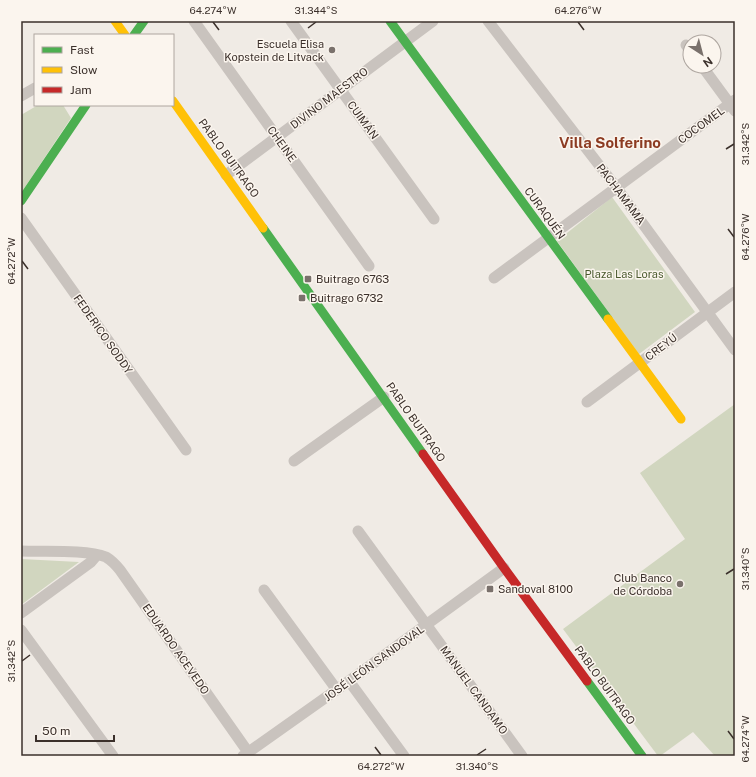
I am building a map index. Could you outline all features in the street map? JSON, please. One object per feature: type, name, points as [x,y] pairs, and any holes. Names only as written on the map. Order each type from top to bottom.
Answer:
[{"type":"main road","points":[[115,21],[124,34]]},
{"type":"main road","points":[[135,34],[144,21]]},
{"type":"main road","name":"CURAQUÉN","points":[[390,21],[681,419]]},
{"type":"main road","name":"PABLO BUITRAGO","points":[[174,102],[504,568],[642,756]]},
{"type":"main road","points":[[21,200],[85,106]]},
{"type":"street","name":"CHEINE","points":[[194,21],[370,266]]},
{"type":"street","name":"CUIMÁN","points":[[291,21],[434,219]]},
{"type":"street","name":"DIVINO MAESTRO","points":[[226,175],[341,90],[404,41],[433,21]]},
{"type":"street","name":"PACHAMAMA","points":[[488,21],[616,187],[735,350]]},
{"type":"street","points":[[708,74],[733,105]]},
{"type":"street","points":[[21,96],[34,89]]},
{"type":"street","name":"COCOMEL","points":[[494,278],[616,187],[733,105]]},
{"type":"street","name":"FEDERICO SODDY","points":[[21,218],[186,450]]},
{"type":"street","name":"CREYÚ","points":[[587,402],[735,292]]},
{"type":"street","points":[[294,461],[384,397]]},
{"type":"street","name":"MANUEL CANDAMO","points":[[358,531],[522,756]]},
{"type":"street","points":[[21,552],[96,554],[90,562],[21,613]]},
{"type":"street","name":"EDUARDO ACEVEDO","points":[[96,554],[107,558],[120,570],[245,754]]},
{"type":"street","name":"JOSÉ LEÓN SANDOVAL","points":[[245,754],[337,690],[504,568]]},
{"type":"street","points":[[264,590],[337,690]]},
{"type":"street","points":[[21,630],[113,756]]},
{"type":"street","points":[[349,681],[404,756]]},
{"type":"green space","points":[[36,106],[64,106],[71,118],[21,193],[21,115]]},
{"type":"green space","name":"Plaza Las Loras","points":[[612,197],[695,312],[639,354],[557,241]]},
{"type":"green space","name":"Club Banco de Córdoba","points":[[735,404],[735,756],[715,756],[693,732],[658,756],[563,629],[685,539],[640,473]]},
{"type":"green space","points":[[21,559],[79,562],[21,605]]},
{"type":"traffic: fast","points":[[135,34],[144,21]]},
{"type":"traffic: fast","points":[[390,21],[608,319]]},
{"type":"traffic: fast","points":[[21,201],[85,106]]},
{"type":"traffic: fast","points":[[263,228],[423,454]]},
{"type":"traffic: fast","points":[[587,681],[642,756]]},
{"type":"traffic: slow","points":[[115,21],[124,34]]},
{"type":"traffic: slow","points":[[174,102],[263,228]]},
{"type":"traffic: slow","points":[[608,319],[681,419]]},
{"type":"traffic: jam","points":[[423,454],[587,681]]},
{"type":"place","name":"Escuela Elisa Kopstein de Litvack","points":[[332,50]]},
{"type":"place","name":"Buitrago 6763","points":[[308,279]]},
{"type":"place","name":"Buitrago 6732","points":[[302,298]]},
{"type":"place","name":"Club Banco de Córdoba","points":[[680,584]]},
{"type":"place","name":"Sandoval 8100","points":[[490,589]]},
{"type":"district","name":"Villa Solferino","points":[[610,143]]}]
